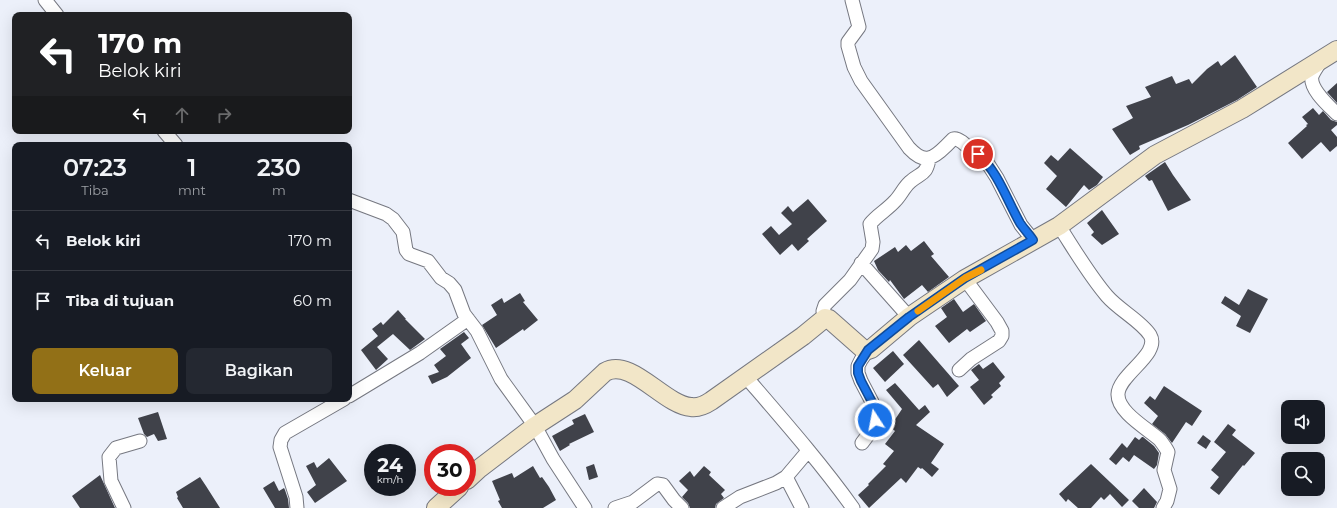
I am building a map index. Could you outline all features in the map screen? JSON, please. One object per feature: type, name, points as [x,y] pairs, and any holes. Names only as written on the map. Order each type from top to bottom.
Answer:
[{"type":"street","points":[[46,0],[55,12]]},
{"type":"street","points":[[852,0],[859,27],[848,42],[854,67],[861,81],[909,148],[914,154],[929,159],[940,152],[952,140],[957,139],[962,142],[988,164],[1021,224],[1033,240]]},
{"type":"street","points":[[862,443],[874,427],[875,420],[872,402],[858,373],[858,366],[868,350],[909,317],[965,278],[1059,226],[1155,155],[1242,109],[1320,62],[1337,50]]},
{"type":"street","points":[[1320,62],[1312,76],[1312,82],[1315,90],[1337,114]]},
{"type":"street","points":[[167,134],[173,142]]},
{"type":"street","points":[[825,318],[823,311],[825,305],[850,280],[872,249],[873,242],[870,224],[888,209],[911,181],[924,173],[928,168],[929,159]]},
{"type":"street","points":[[352,201],[386,214],[393,219],[403,232],[407,252],[428,261],[441,278],[455,290],[461,307],[468,319],[478,331],[500,380],[534,426],[553,459],[586,508]]},
{"type":"street","points":[[1059,226],[1092,276],[1108,297],[1139,324],[1150,336],[1152,342],[1148,354],[1124,379],[1119,388],[1118,395],[1125,411],[1160,440],[1168,452],[1164,470],[1170,489],[1163,508]]},
{"type":"street","points":[[862,263],[909,317]]},
{"type":"street","points":[[959,370],[971,359],[999,342],[1002,336],[1002,331],[997,322],[965,278]]},
{"type":"street","points":[[825,318],[829,319],[863,349],[868,350]]},
{"type":"street","points":[[476,472],[534,426],[575,400],[605,372],[614,368],[630,373],[671,399],[684,406],[692,408],[711,401],[803,336],[825,318]]},
{"type":"street","points":[[352,394],[420,353],[468,319]]},
{"type":"street","points":[[746,377],[808,451],[852,508]]},
{"type":"street","points":[[297,508],[296,497],[280,447],[280,440],[285,433],[339,402]]},
{"type":"street","points":[[124,508],[111,481],[109,457],[116,448],[140,441]]},
{"type":"street","points":[[723,508],[740,497],[776,483],[786,477],[808,451]]},
{"type":"street","points":[[786,477],[802,508]]},
{"type":"street","points":[[615,508],[633,502],[657,484],[663,485],[682,508]]},
{"type":"street","points":[[436,508],[449,496]]},
{"type":"building","points":[[1235,55],[1257,87],[1237,100],[1188,125],[1139,146],[1140,149],[1130,155],[1112,129],[1133,118],[1126,106],[1151,97],[1145,87],[1172,76],[1176,84],[1189,79],[1192,84],[1207,69],[1218,61],[1221,66]]},
{"type":"building","points":[[1337,83],[1337,103],[1327,92]]},
{"type":"building","points":[[1313,108],[1319,115],[1323,111],[1331,120],[1337,122],[1337,125],[1331,130],[1337,137],[1337,146],[1330,152],[1321,142],[1302,159],[1288,143],[1307,126],[1306,125],[1308,124],[1302,117]]},
{"type":"building","points":[[1070,148],[1103,177],[1097,185],[1089,190],[1084,185],[1066,207],[1046,189],[1057,176],[1044,163],[1051,155],[1058,161]]},
{"type":"building","points":[[1165,162],[1191,200],[1168,211],[1152,180],[1149,181],[1145,176]]},
{"type":"building","points":[[808,199],[827,221],[807,239],[809,241],[798,251],[792,244],[780,255],[762,234],[771,226],[779,235],[792,224],[781,213],[788,206],[793,212]]},
{"type":"building","points":[[1102,210],[1119,234],[1102,245],[1091,235],[1094,232],[1087,223]]},
{"type":"building","points":[[924,241],[934,254],[931,256],[949,277],[928,292],[922,285],[904,299],[890,280],[889,282],[878,270],[874,261],[895,247],[898,252],[906,245],[911,251]]},
{"type":"building","points":[[1248,289],[1268,299],[1250,333],[1236,326],[1241,316],[1221,303],[1225,296],[1239,305]]},
{"type":"building","points":[[520,293],[525,301],[523,302],[538,320],[524,331],[523,329],[496,348],[482,325],[497,315],[491,305],[502,298],[504,303]]},
{"type":"building","points":[[954,299],[963,312],[974,304],[986,321],[970,332],[967,329],[949,343],[935,326],[947,317],[941,308]]},
{"type":"building","points":[[398,310],[425,339],[410,350],[393,334],[377,347],[388,359],[376,370],[361,350],[378,336],[372,329],[381,322],[383,325]]},
{"type":"building","points":[[464,332],[469,338],[461,344],[471,358],[447,377],[432,384],[428,376],[439,372],[434,365],[446,356],[440,349]]},
{"type":"building","points":[[919,340],[959,386],[947,397],[938,384],[933,388],[903,355]]},
{"type":"building","points":[[893,351],[904,364],[885,382],[873,368]]},
{"type":"building","points":[[993,362],[1005,377],[999,383],[1001,386],[991,395],[993,397],[984,405],[970,387],[979,380],[971,370],[979,364],[983,369]]},
{"type":"building","points":[[895,383],[919,410],[925,405],[930,412],[916,425],[944,444],[931,463],[939,469],[932,477],[922,468],[921,469],[918,467],[906,483],[901,478],[869,508],[858,495],[886,466],[883,464],[894,451],[885,444],[895,431],[890,427],[902,409],[886,390]]},
{"type":"building","points":[[1164,386],[1202,411],[1192,426],[1186,422],[1172,443],[1165,434],[1152,424],[1158,416],[1144,403],[1150,396],[1155,400]]},
{"type":"building","points":[[158,412],[167,439],[158,441],[154,434],[147,437],[144,434],[138,418]]},
{"type":"building","points":[[585,414],[594,432],[569,444],[570,445],[560,451],[552,436],[574,424],[572,420]]},
{"type":"building","points":[[1228,424],[1236,430],[1232,435],[1255,453],[1244,466],[1243,465],[1219,495],[1210,488],[1219,477],[1211,470],[1226,452],[1214,442]]},
{"type":"building","points":[[1203,435],[1211,441],[1206,449],[1197,443]]},
{"type":"building","points":[[1135,437],[1139,440],[1143,437],[1154,446],[1159,453],[1157,465],[1154,469],[1134,455],[1129,462],[1123,457],[1116,465],[1109,459],[1122,443],[1127,448]]},
{"type":"building","points":[[329,458],[347,481],[315,503],[307,492],[316,485],[306,466],[314,462],[317,468]]},
{"type":"building","points":[[594,464],[598,477],[589,480],[586,467]]},
{"type":"building","points":[[1091,464],[1129,500],[1122,507],[1110,494],[1104,500],[1101,497],[1091,508],[1078,508],[1068,499],[1066,502],[1059,494]]},
{"type":"building","points":[[533,466],[540,478],[542,477],[549,487],[556,500],[543,508],[502,508],[498,501],[500,500],[492,481],[512,473],[514,478]]},
{"type":"building","points":[[704,466],[711,472],[709,475],[725,490],[721,494],[724,498],[716,504],[715,508],[690,508],[688,503],[682,497],[688,490],[679,481],[690,471],[694,477]]},
{"type":"building","points":[[100,475],[115,508],[80,508],[72,496]]},
{"type":"building","points":[[200,477],[220,508],[183,508],[177,498],[176,492]]},
{"type":"building","points":[[274,481],[279,491],[284,488],[288,499],[289,508],[275,508],[263,488]]},
{"type":"building","points":[[1144,488],[1157,502],[1154,508],[1139,508],[1132,501]]},
{"type":"slow traffic","points":[[918,311],[965,278],[981,270]]},
{"type":"route","points":[[875,420],[872,402],[858,373],[858,366],[868,350],[909,317],[965,278],[1033,240],[1021,224],[997,178],[988,164],[978,154]]}]
